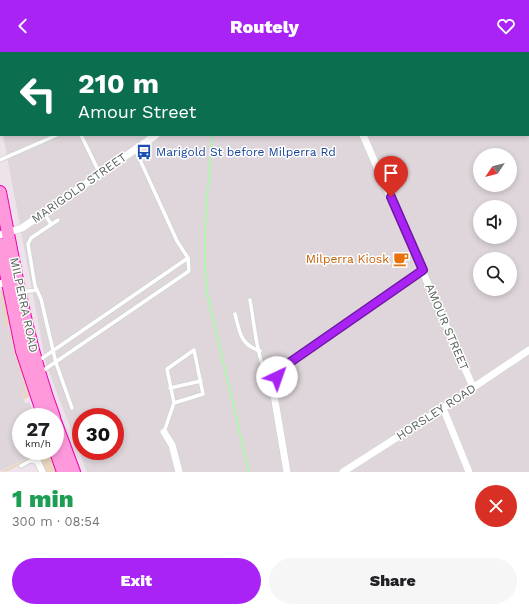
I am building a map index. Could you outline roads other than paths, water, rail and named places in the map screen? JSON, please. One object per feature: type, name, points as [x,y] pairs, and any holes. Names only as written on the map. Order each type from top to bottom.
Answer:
[{"type":"highway","name":"MILPERRA ROAD","points":[[0,192],[4,234],[20,292],[37,368],[51,408]]},
{"type":"highway","name":"MILPERRA ROAD","points":[[0,244],[4,282],[25,362],[41,408]]},
{"type":"highway","points":[[64,445],[74,472]]},
{"type":"highway","points":[[59,460],[63,472]]},
{"type":"street","name":"MARIGOLD STREET","points":[[4,234],[22,228],[154,136]]},
{"type":"street","name":"AMOUR STREET","points":[[363,136],[474,387]]},
{"type":"street","points":[[287,472],[274,389],[280,372],[294,359],[423,270]]},
{"type":"street","name":"HORSLEY ROAD","points":[[342,472],[443,408],[529,350]]},
{"type":"street","points":[[443,408],[469,472]]},
{"type":"street","points":[[164,432],[174,451],[179,472]]},
{"type":"lane","points":[[0,160],[55,136]]},
{"type":"lane","points":[[81,136],[100,174]]},
{"type":"lane","points":[[37,368],[56,363],[188,273],[188,258],[177,241],[135,149]]},
{"type":"lane","points":[[44,212],[52,224]]},
{"type":"lane","points":[[58,220],[28,242],[37,290],[41,299],[56,363],[72,408]]},
{"type":"lane","points":[[37,368],[53,351],[188,258]]},
{"type":"lane","points":[[20,292],[37,290]]},
{"type":"lane","points":[[250,300],[267,380],[274,389]]},
{"type":"lane","points":[[235,314],[241,337],[248,347],[260,351]]},
{"type":"lane","points":[[164,432],[174,403],[167,369],[194,350],[203,394],[202,396],[174,403]]},
{"type":"lane","points":[[170,388],[201,381]]},
{"type":"lane","points":[[22,466],[35,458],[39,461],[42,472]]},
{"type":"waterway","points":[[212,136],[205,237],[208,297],[249,472]]},
{"type":"place","name":"Marigold St before Milperra Rd","points":[[144,152]]},
{"type":"place","name":"Milperra Kiosk","points":[[401,259]]}]
